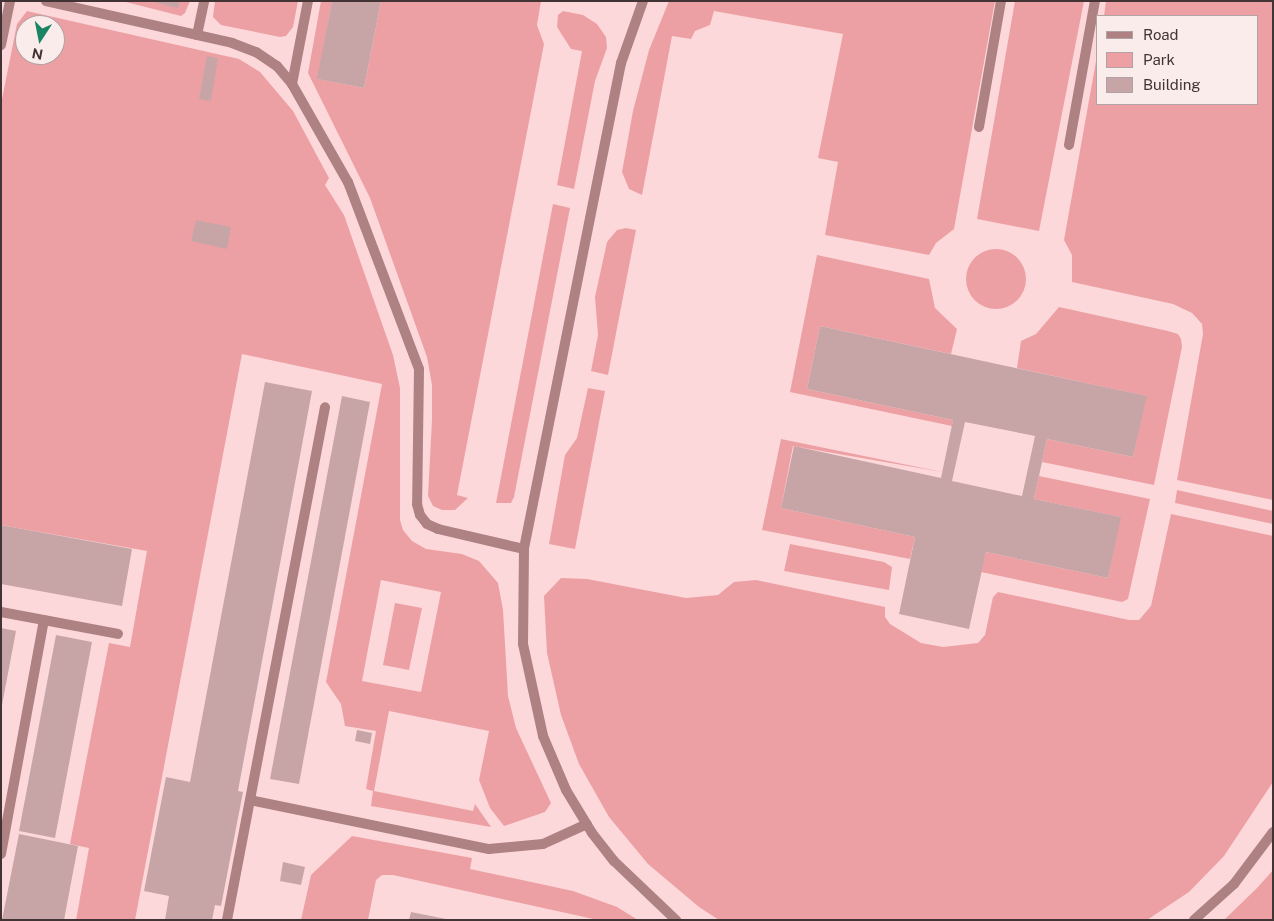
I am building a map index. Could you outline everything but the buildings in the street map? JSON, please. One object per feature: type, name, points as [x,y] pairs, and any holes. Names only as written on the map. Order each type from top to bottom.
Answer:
[{"type":"street","points":[[1,45],[10,1]]},
{"type":"street","points":[[46,1],[197,35],[256,52],[277,66],[292,84],[348,182],[419,369],[417,504],[420,515],[427,524],[438,529],[524,549]]},
{"type":"street","points":[[197,35],[204,1]]},
{"type":"street","points":[[292,84],[308,1]]},
{"type":"street","points":[[643,1],[621,63],[524,549],[521,590],[523,644],[533,695],[555,767],[586,824],[614,861],[676,920]]},
{"type":"street","points":[[979,127],[1001,1]]},
{"type":"street","points":[[1069,145],[1095,1]]},
{"type":"street","points":[[227,920],[326,407]]},
{"type":"street","points":[[1,612],[118,634]]},
{"type":"street","points":[[1,854],[44,620]]},
{"type":"street","points":[[250,800],[489,850],[542,844],[586,824]]},
{"type":"street","points":[[1194,920],[1234,884],[1273,832]]},
{"type":"green space","points":[[122,1],[190,1],[185,13],[181,16]]},
{"type":"green space","points":[[215,1],[298,1],[293,27],[286,36],[280,37],[221,25],[213,17]]},
{"type":"green space","points":[[321,1],[332,1],[318,79],[364,88],[381,1],[541,1],[537,25],[544,44],[457,495],[468,498],[455,510],[442,510],[433,506],[428,496],[432,385],[427,357],[370,198],[308,73]]},
{"type":"green space","points":[[669,1],[995,1],[954,229],[936,243],[929,255],[825,235],[838,162],[818,158],[843,34],[714,11],[710,25],[695,31],[691,39],[672,36],[642,195],[629,189],[622,172],[633,111],[649,50]]},
{"type":"green space","points":[[1015,1],[1084,1],[1039,231],[977,219]]},
{"type":"green space","points":[[1106,1],[1273,1],[1273,500],[1177,480],[1203,334],[1202,324],[1192,313],[1173,304],[1072,282],[1072,255],[1064,240],[1096,61],[1096,105],[1259,105],[1259,15],[1104,15]]},
{"type":"green space","points":[[27,11],[45,15],[24,15]]},
{"type":"green space","points":[[563,11],[583,15],[597,24],[606,37],[607,48],[595,81],[574,189],[557,185],[582,51],[571,49],[557,27],[558,15]]},
{"type":"green space","points":[[65,20],[239,59],[260,72],[293,111],[329,178],[325,185],[344,215],[393,355],[400,388],[400,520],[403,530],[412,541],[426,549],[462,554],[479,561],[498,583],[503,610],[508,696],[516,728],[551,803],[545,812],[504,826],[490,808],[479,780],[489,731],[389,711],[374,791],[473,811],[475,804],[491,827],[371,806],[373,791],[366,789],[376,731],[345,726],[341,704],[326,682],[382,384],[242,354],[135,920],[76,920],[89,848],[70,844],[109,643],[130,647],[147,551],[1,525],[1,104],[15,34],[15,65],[65,65]],"holes":[[[381,580],[441,592],[421,692],[362,681]]]},
{"type":"green space","points":[[553,204],[570,208],[514,497],[511,503],[496,503]]},
{"type":"green space","points":[[626,228],[636,230],[608,375],[591,371],[598,335],[595,297],[607,242],[617,230]]},
{"type":"green space","points":[[996,249],[1012,254],[1017,258],[1021,263],[1026,279],[1021,295],[1017,300],[1012,304],[996,309],[980,304],[975,300],[971,295],[966,279],[971,263],[975,258],[980,254]]},
{"type":"green space","points":[[817,255],[929,279],[935,308],[957,329],[951,354],[820,326],[807,389],[953,420],[952,426],[790,392]]},
{"type":"green space","points":[[1059,307],[1168,331],[1178,334],[1181,339],[1182,347],[1154,485],[1042,462],[1047,439],[1133,457],[1146,396],[1017,368],[1021,341],[1036,334]]},
{"type":"green space","points":[[588,388],[605,391],[575,549],[549,544],[565,455],[577,438]]},
{"type":"green space","points":[[781,439],[942,472],[793,446],[781,508],[915,537],[910,559],[762,530]]},
{"type":"green space","points":[[1039,476],[1150,499],[1128,599],[1122,602],[981,572],[986,552],[1108,578],[1120,517],[1034,499]]},
{"type":"green space","points":[[1177,490],[1273,511],[1273,524],[1175,503]]},
{"type":"green space","points":[[1171,514],[1273,536],[1273,782],[1224,856],[1189,892],[1147,920],[719,920],[699,907],[648,864],[609,817],[579,764],[561,715],[547,653],[544,596],[561,578],[587,579],[686,598],[718,595],[734,582],[756,580],[885,607],[885,617],[890,624],[921,643],[943,647],[978,643],[985,635],[993,597],[998,592],[1129,620],[1139,620],[1151,606]]},
{"type":"green space","points":[[790,544],[884,562],[892,567],[889,590],[784,571]]},
{"type":"green space","points":[[395,603],[422,608],[409,670],[383,665]]},
{"type":"green space","points":[[352,836],[472,858],[470,869],[573,891],[617,907],[638,920],[598,920],[393,875],[382,875],[376,880],[368,920],[301,920],[311,875]]},
{"type":"green space","points":[[1273,870],[1273,920],[1224,920],[1257,888]]}]
